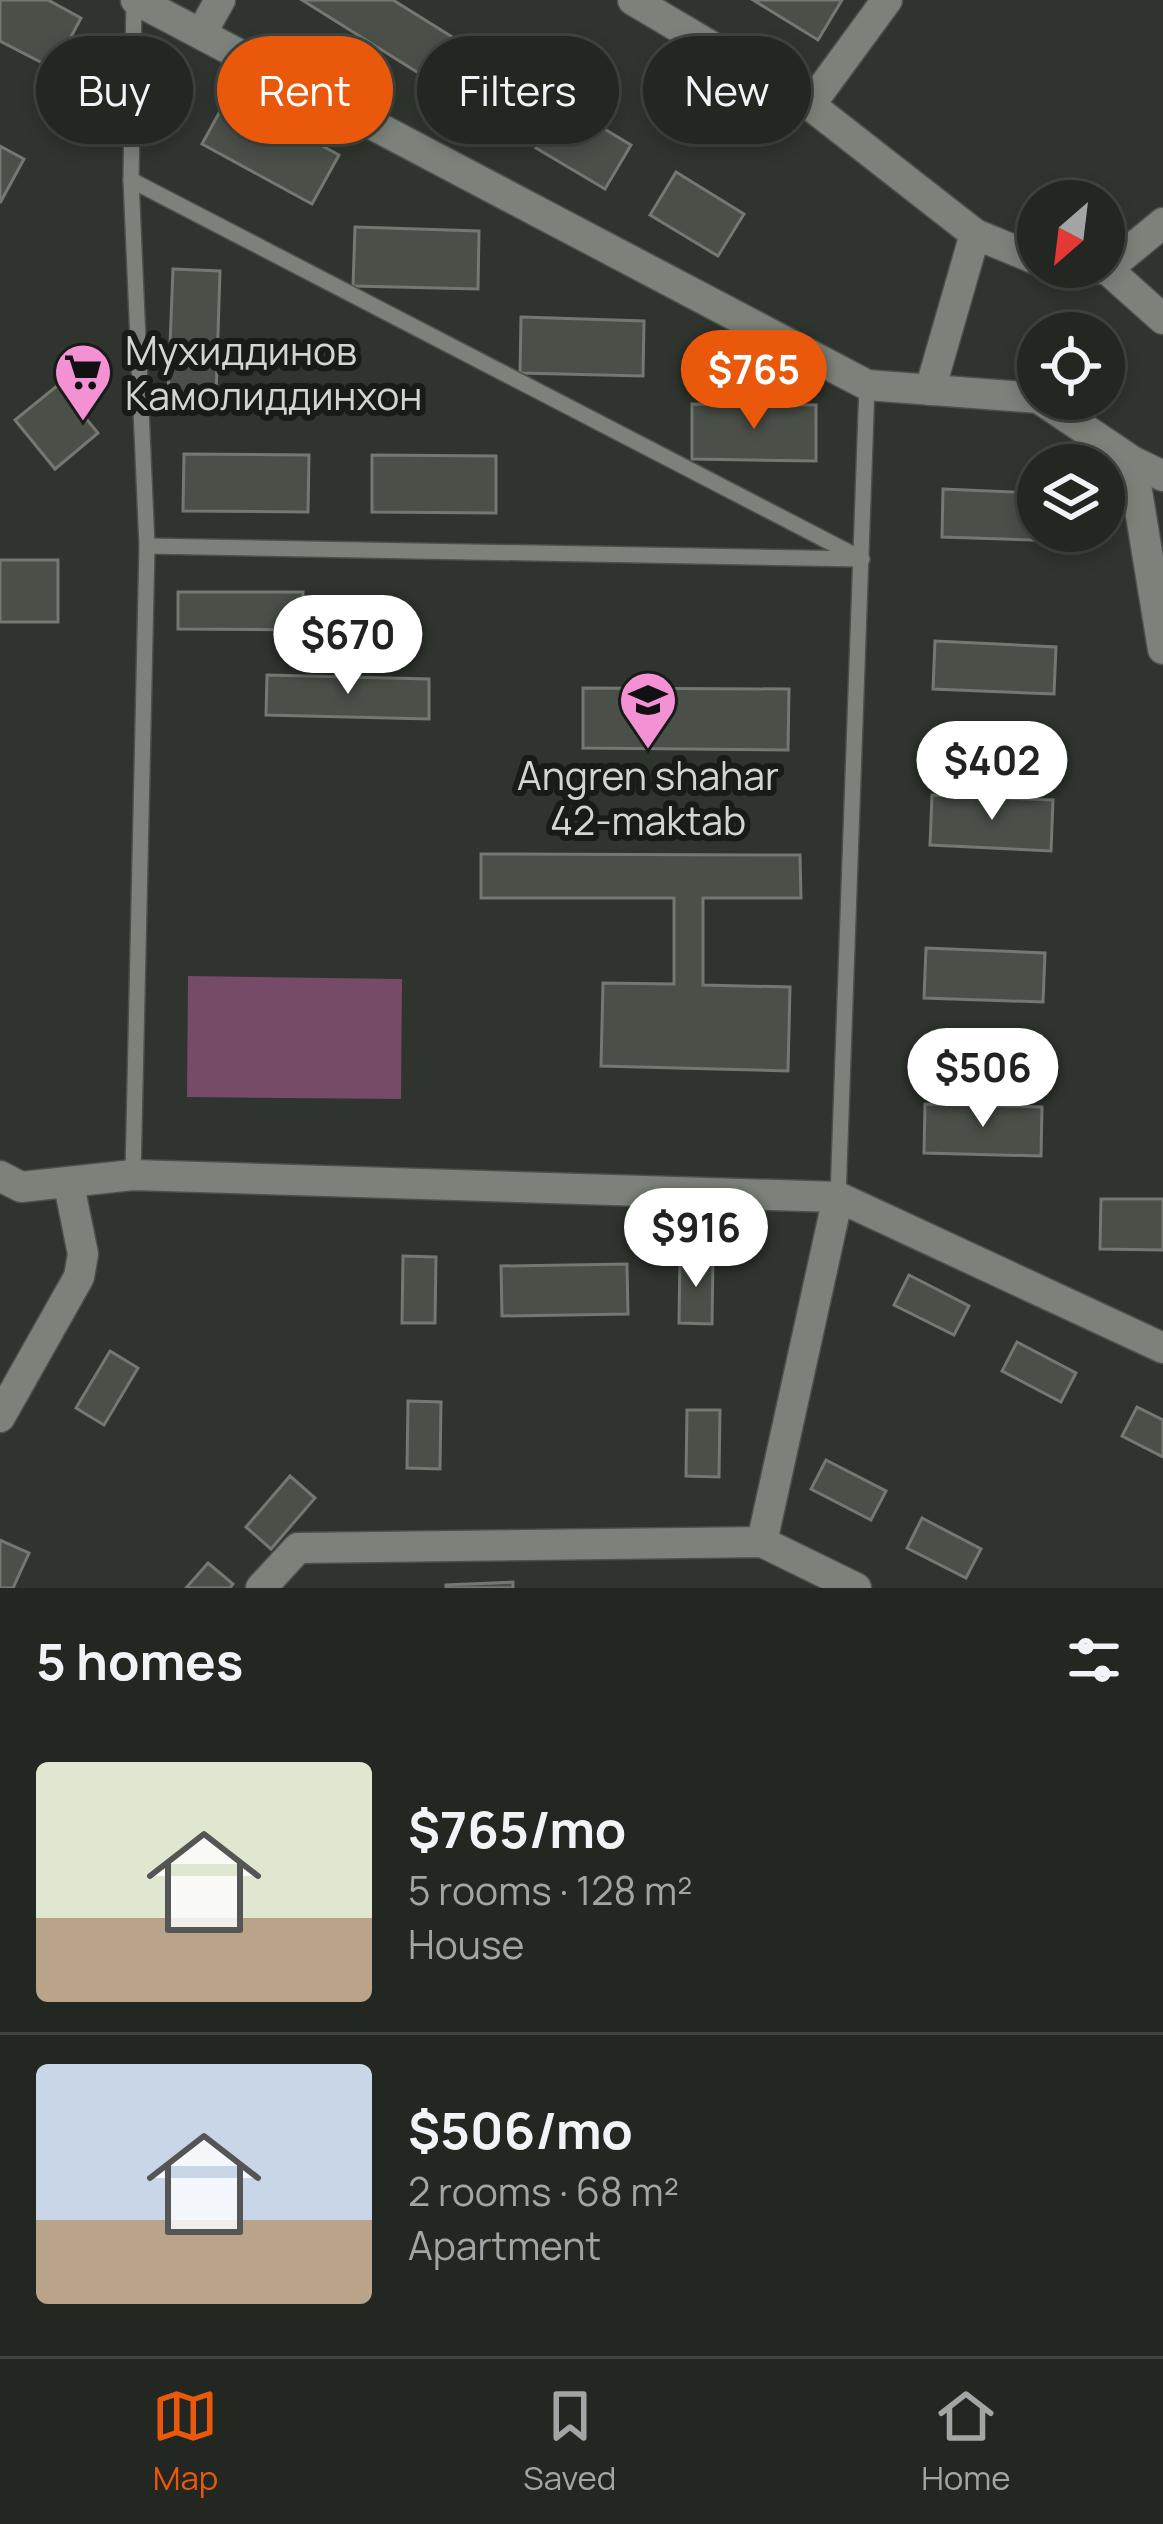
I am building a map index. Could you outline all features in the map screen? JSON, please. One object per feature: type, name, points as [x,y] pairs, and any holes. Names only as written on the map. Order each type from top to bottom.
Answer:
[{"type":"street","points":[[135,0],[867,385],[1017,396]]},
{"type":"street","points":[[201,34],[220,0]]},
{"type":"street","points":[[633,0],[694,36]]},
{"type":"street","points":[[811,104],[887,0]]},
{"type":"street","points":[[811,106],[975,234],[1017,251]]},
{"type":"street","points":[[1125,254],[1163,223]]},
{"type":"street","points":[[930,389],[975,234]]},
{"type":"street","points":[[1125,286],[1163,319]]},
{"type":"street","points":[[1071,420],[1163,476]]},
{"type":"street","points":[[1132,461],[1163,649]]},
{"type":"street","points":[[0,1176],[22,1187],[133,1175],[838,1197],[1163,1348]]},
{"type":"street","points":[[0,1417],[79,1276],[83,1254],[69,1185]]},
{"type":"street","points":[[762,1542],[838,1197]]},
{"type":"street","points":[[261,1588],[298,1548],[762,1542],[856,1588]]},
{"type":"lane","points":[[133,1175],[147,546],[131,180],[135,0]]},
{"type":"lane","points":[[131,180],[862,560]]},
{"type":"lane","points":[[838,1197],[867,385]]},
{"type":"lane","points":[[147,546],[862,560]]},
{"type":"shaded area","points":[[188,976],[402,979],[401,1099],[187,1097]]},
{"type":"building","points":[[0,0],[48,0],[81,18],[71,36],[36,36],[36,60],[0,41]]},
{"type":"building","points":[[302,0],[393,0],[451,36],[417,36],[417,72],[393,57],[393,36],[359,36]]},
{"type":"building","points":[[753,0],[842,0],[818,40]]},
{"type":"building","points":[[217,117],[217,144],[319,144],[339,155],[312,204],[202,144]]},
{"type":"building","points":[[619,138],[631,145],[605,189],[536,148],[538,144],[619,144]]},
{"type":"building","points":[[0,146],[24,159],[0,203]]},
{"type":"building","points":[[676,172],[744,214],[718,256],[650,215]]},
{"type":"building","points":[[355,227],[479,231],[478,289],[353,286]]},
{"type":"building","points":[[173,269],[220,271],[216,396],[168,395]]},
{"type":"building","points":[[521,317],[644,321],[643,376],[520,373]]},
{"type":"building","points":[[58,385],[98,433],[55,469],[15,420]]},
{"type":"building","points":[[692,404],[816,405],[816,461],[692,459]]},
{"type":"building","points":[[184,454],[309,455],[308,512],[183,511]]},
{"type":"building","points":[[372,455],[496,456],[496,513],[372,512]]},
{"type":"building","points":[[943,489],[1017,492],[1017,540],[942,537]]},
{"type":"building","points":[[0,560],[58,560],[58,622],[0,622]]},
{"type":"building","points":[[178,592],[303,592],[303,630],[178,629]]},
{"type":"building","points":[[935,641],[1056,647],[1054,694],[933,689]]},
{"type":"building","points":[[267,675],[429,679],[429,719],[266,715]]},
{"type":"building","points":[[583,688],[789,689],[788,750],[583,748]]},
{"type":"building","points":[[932,795],[1053,800],[1051,851],[930,845]]},
{"type":"building","points":[[481,854],[800,855],[801,898],[703,898],[703,985],[790,987],[788,1071],[601,1066],[603,983],[674,984],[674,898],[481,898]]},
{"type":"building","points":[[926,948],[1045,953],[1043,1002],[924,998]]},
{"type":"building","points":[[925,1104],[1042,1107],[1041,1156],[924,1153]]},
{"type":"building","points":[[1101,1199],[1163,1199],[1163,1250],[1100,1249]]},
{"type":"building","points":[[403,1256],[436,1257],[435,1323],[402,1323]]},
{"type":"building","points":[[680,1256],[713,1257],[712,1324],[679,1323]]},
{"type":"building","points":[[627,1264],[628,1314],[502,1316],[501,1266]]},
{"type":"building","points":[[909,1275],[969,1306],[954,1335],[894,1305]]},
{"type":"building","points":[[1017,1342],[1076,1373],[1061,1402],[1002,1371]]},
{"type":"building","points":[[110,1351],[138,1368],[104,1425],[76,1408]]},
{"type":"building","points":[[408,1401],[441,1402],[440,1469],[407,1468]]},
{"type":"building","points":[[1137,1407],[1163,1420],[1163,1457],[1122,1436]]},
{"type":"building","points":[[687,1410],[720,1410],[719,1477],[686,1476]]},
{"type":"building","points":[[826,1460],[886,1491],[871,1520],[811,1489]]},
{"type":"building","points":[[290,1476],[315,1498],[271,1549],[246,1527]]},
{"type":"building","points":[[922,1518],[981,1549],[966,1578],[907,1548]]},
{"type":"building","points":[[0,1540],[29,1553],[13,1588],[0,1588]]},
{"type":"building","points":[[208,1563],[233,1584],[230,1588],[186,1588]]},
{"type":"building","points":[[513,1582],[513,1588],[446,1588],[446,1585]]},
{"type":"place","name":"Мухиддинов Камолиддинхон","points":[[83,423]]},
{"type":"place","name":"Angren shahar 42-maktab","points":[[648,751]]}]
